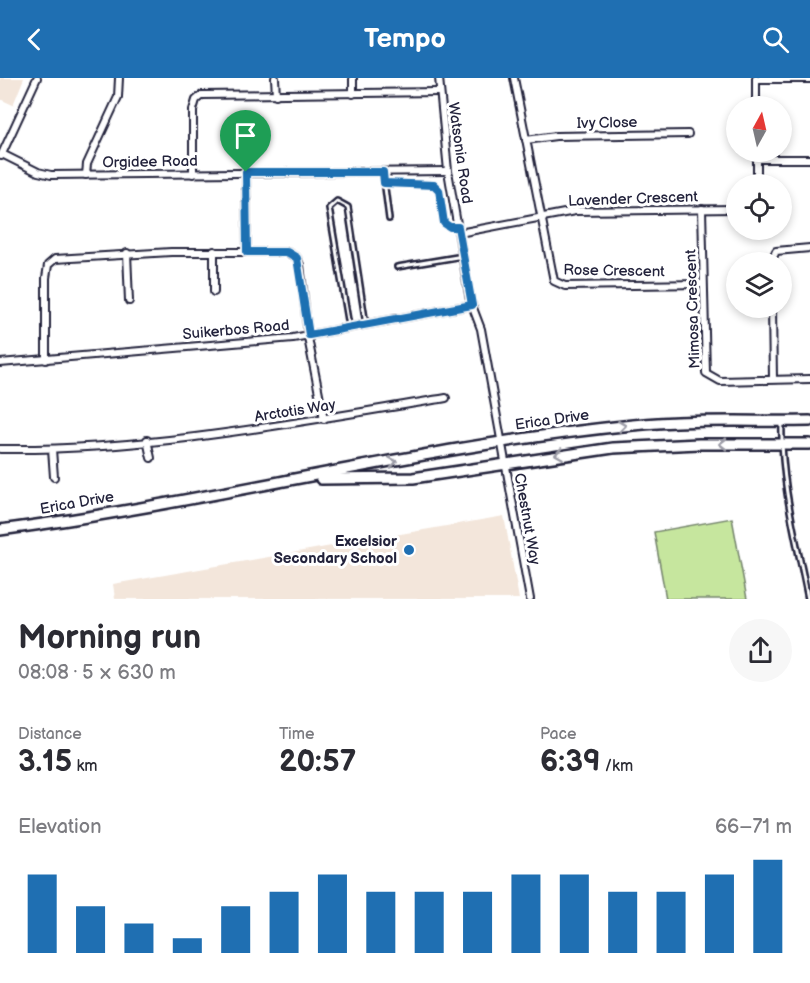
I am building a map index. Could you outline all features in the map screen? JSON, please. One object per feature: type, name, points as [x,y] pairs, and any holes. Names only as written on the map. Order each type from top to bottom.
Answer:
[{"type":"main road","name":"Erica Drive","points":[[0,530],[502,442],[658,423],[810,421]]},
{"type":"main road","name":"Erica Drive","points":[[301,479],[413,478],[505,462],[644,446],[810,444]]},
{"type":"street","points":[[1,156],[37,78]]},
{"type":"street","points":[[86,175],[87,164],[118,97],[118,78]]},
{"type":"street","points":[[275,78],[276,95]]},
{"type":"street","points":[[353,78],[353,94]]},
{"type":"street","name":"Watsonia Road","points":[[439,78],[448,171],[472,305],[479,320],[502,442]]},
{"type":"street","points":[[514,78],[541,218]]},
{"type":"street","points":[[756,96],[756,79],[810,79]]},
{"type":"street","points":[[193,174],[193,110],[196,100],[209,95],[439,92]]},
{"type":"street","name":"Ivy Close","points":[[526,140],[556,136],[688,134]]},
{"type":"street","name":"Orgidee Road","points":[[1,156],[45,174],[448,171]]},
{"type":"street","points":[[792,159],[810,159]]},
{"type":"street","points":[[246,172],[247,252]]},
{"type":"street","name":"Mimosa Crescent","points":[[702,209],[702,284],[706,374],[720,381],[810,379]]},
{"type":"street","name":"Lavender Crescent","points":[[459,230],[575,211],[726,209]]},
{"type":"street","name":"Rose Crescent","points":[[541,218],[553,278],[557,284],[702,284]]},
{"type":"street","points":[[776,252],[810,248]]},
{"type":"street","points":[[214,251],[214,292]]},
{"type":"street","points":[[45,360],[46,278],[51,261],[61,257],[127,253],[287,252],[297,258],[324,419]]},
{"type":"street","points":[[127,253],[129,301]]},
{"type":"street","name":"Suikerbos Road","points":[[0,363],[309,335],[472,305]]},
{"type":"street","points":[[772,318],[773,379]]},
{"type":"street","name":"Arctotis Way","points":[[0,449],[52,449],[262,430],[446,398]]},
{"type":"street","points":[[147,440],[151,458]]},
{"type":"street","name":"Chestnut Way","points":[[502,442],[530,599]]},
{"type":"street","points":[[52,449],[54,477]]},
{"type":"lane","points":[[383,172],[388,219]]},
{"type":"lane","points":[[384,183],[434,185],[439,190],[444,223],[459,230]]},
{"type":"lane","points":[[349,328],[329,208],[337,201],[348,207],[366,325]]},
{"type":"lane","points":[[397,267],[463,256]]},
{"type":"lane","points":[[782,422],[781,444],[808,599]]},
{"type":"shaded area","points":[[0,78],[24,78],[13,105],[0,99]]},
{"type":"shaded area","name":"Excelsior Secondary School","points":[[504,516],[519,599],[115,599],[113,584]]},
{"type":"green space","points":[[732,518],[747,599],[666,599],[654,532]]},
{"type":"place","name":"Excelsior Secondary School","points":[[409,550]]},
{"type":"route","points":[[246,172],[383,172],[384,183],[434,185],[439,190],[444,223],[446,226],[458,227],[472,305],[309,335],[297,258],[287,252],[247,252],[246,172]]}]
